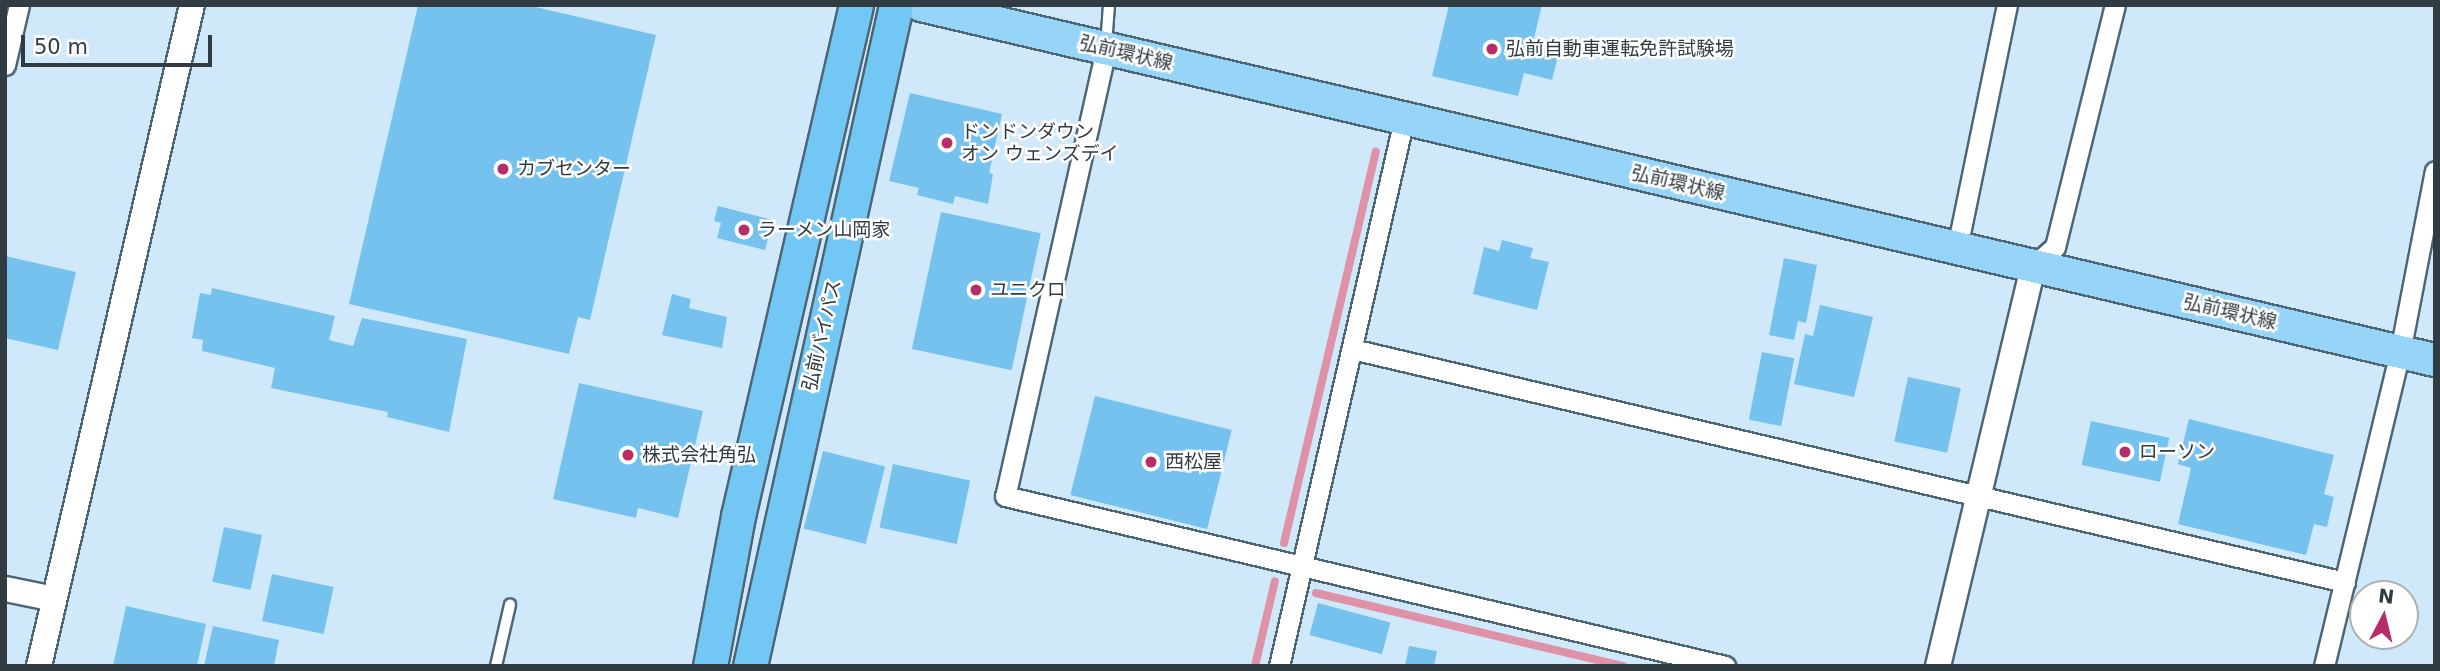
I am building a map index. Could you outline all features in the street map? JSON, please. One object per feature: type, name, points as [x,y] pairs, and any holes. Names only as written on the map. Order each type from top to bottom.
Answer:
[{"type":"highway","points":[[710,666],[738,516],[856,5]]},
{"type":"highway","name":"弘前バイパス","points":[[750,666],[896,5]]},
{"type":"main road","name":"弘前環状線","points":[[921,5],[2435,360]]},
{"type":"street","points":[[5,65],[19,5]]},
{"type":"street","points":[[39,666],[192,5]]},
{"type":"street","points":[[1957,248],[2007,5]]},
{"type":"street","points":[[1938,666],[1982,497],[2033,266],[2055,247],[2115,5]]},
{"type":"street","points":[[1106,49],[1005,496],[1725,666]]},
{"type":"street","points":[[1279,666],[1404,119]]},
{"type":"street","points":[[2324,666],[2400,352],[2435,171]]},
{"type":"street","points":[[1352,349],[2345,582]]},
{"type":"street","points":[[5,589],[54,599]]},
{"type":"lane","points":[[1106,49],[1109,5]]},
{"type":"lane","points":[[496,666],[510,605]]},
{"type":"building","name":"カブセンター","points":[[418,5],[527,5],[656,35],[590,320],[578,317],[569,354],[349,304]]},
{"type":"building","name":"弘前自動車運転免許試験場","points":[[1449,5],[1542,5],[1532,46],[1559,52],[1552,80],[1524,73],[1518,96],[1432,76]]},
{"type":"building","name":"ドンドンダウン オン ウェンズデイ","points":[[910,93],[1002,114],[989,173],[993,174],[988,204],[955,196],[953,204],[917,195],[919,188],[889,181]]},
{"type":"building","name":"ラーメン山岡家","points":[[718,206],[773,220],[765,250],[717,238],[721,223],[714,221]]},
{"type":"building","name":"ユニクロ","points":[[941,212],[1041,233],[1012,370],[912,349]]},
{"type":"building","points":[[1502,240],[1533,248],[1530,258],[1549,262],[1537,310],[1473,294],[1484,247],[1499,251]]},
{"type":"building","points":[[5,256],[76,272],[58,350],[5,338]]},
{"type":"building","points":[[1784,258],[1817,265],[1806,323],[1798,321],[1794,340],[1769,335]]},
{"type":"building","points":[[212,288],[335,316],[329,340],[353,346],[362,318],[467,339],[449,432],[387,417],[388,412],[271,388],[275,368],[202,351],[203,340],[192,338],[200,293],[211,295]]},
{"type":"building","points":[[672,294],[691,299],[689,308],[727,317],[722,348],[662,335]]},
{"type":"building","points":[[1820,305],[1873,317],[1854,397],[1794,384],[1805,334],[1813,336]]},
{"type":"building","points":[[1762,352],[1794,358],[1781,426],[1749,420]]},
{"type":"building","points":[[1908,377],[1961,388],[1947,453],[1894,442]]},
{"type":"building","name":"株式会社角弘","points":[[579,383],[703,411],[678,518],[638,508],[636,518],[553,499]]},
{"type":"building","name":"西松屋","points":[[1095,396],[1232,430],[1207,529],[1070,495]]},
{"type":"building","points":[[2189,419],[2334,455],[2324,494],[2334,497],[2327,527],[2314,524],[2306,555],[2178,524],[2191,468],[2178,464]]},
{"type":"building","name":"ローソン","points":[[2091,421],[2169,438],[2160,482],[2082,465]]},
{"type":"building","points":[[823,451],[885,466],[866,544],[804,529]]},
{"type":"building","points":[[893,464],[970,480],[957,544],[879,528]]},
{"type":"building","points":[[224,527],[262,535],[251,590],[212,582]]},
{"type":"building","points":[[272,574],[334,587],[324,634],[262,621]]},
{"type":"building","points":[[1318,603],[1390,622],[1382,654],[1309,635]]},
{"type":"building","points":[[126,606],[206,624],[197,666],[113,666]]},
{"type":"building","points":[[213,626],[279,640],[274,666],[204,666]]},
{"type":"building","points":[[1409,646],[1437,651],[1434,666],[1405,666]]},
{"type":"waterway","points":[[1284,543],[1376,152]]},
{"type":"waterway","points":[[1255,666],[1275,581]]},
{"type":"waterway","points":[[1316,593],[1623,666]]},
{"type":"place","name":"弘前自動車運転免許試験場","points":[[1492,49]]},
{"type":"place","name":"ドンドンダウン オン ウェンズデイ","points":[[947,143]]},
{"type":"place","name":"カブセンター","points":[[503,169]]},
{"type":"place","name":"ラーメン山岡家","points":[[744,230]]},
{"type":"place","name":"ユニクロ","points":[[976,290]]},
{"type":"place","name":"ローソン","points":[[2125,452]]},
{"type":"place","name":"株式会社角弘","points":[[628,455]]},
{"type":"place","name":"西松屋","points":[[1151,462]]}]
